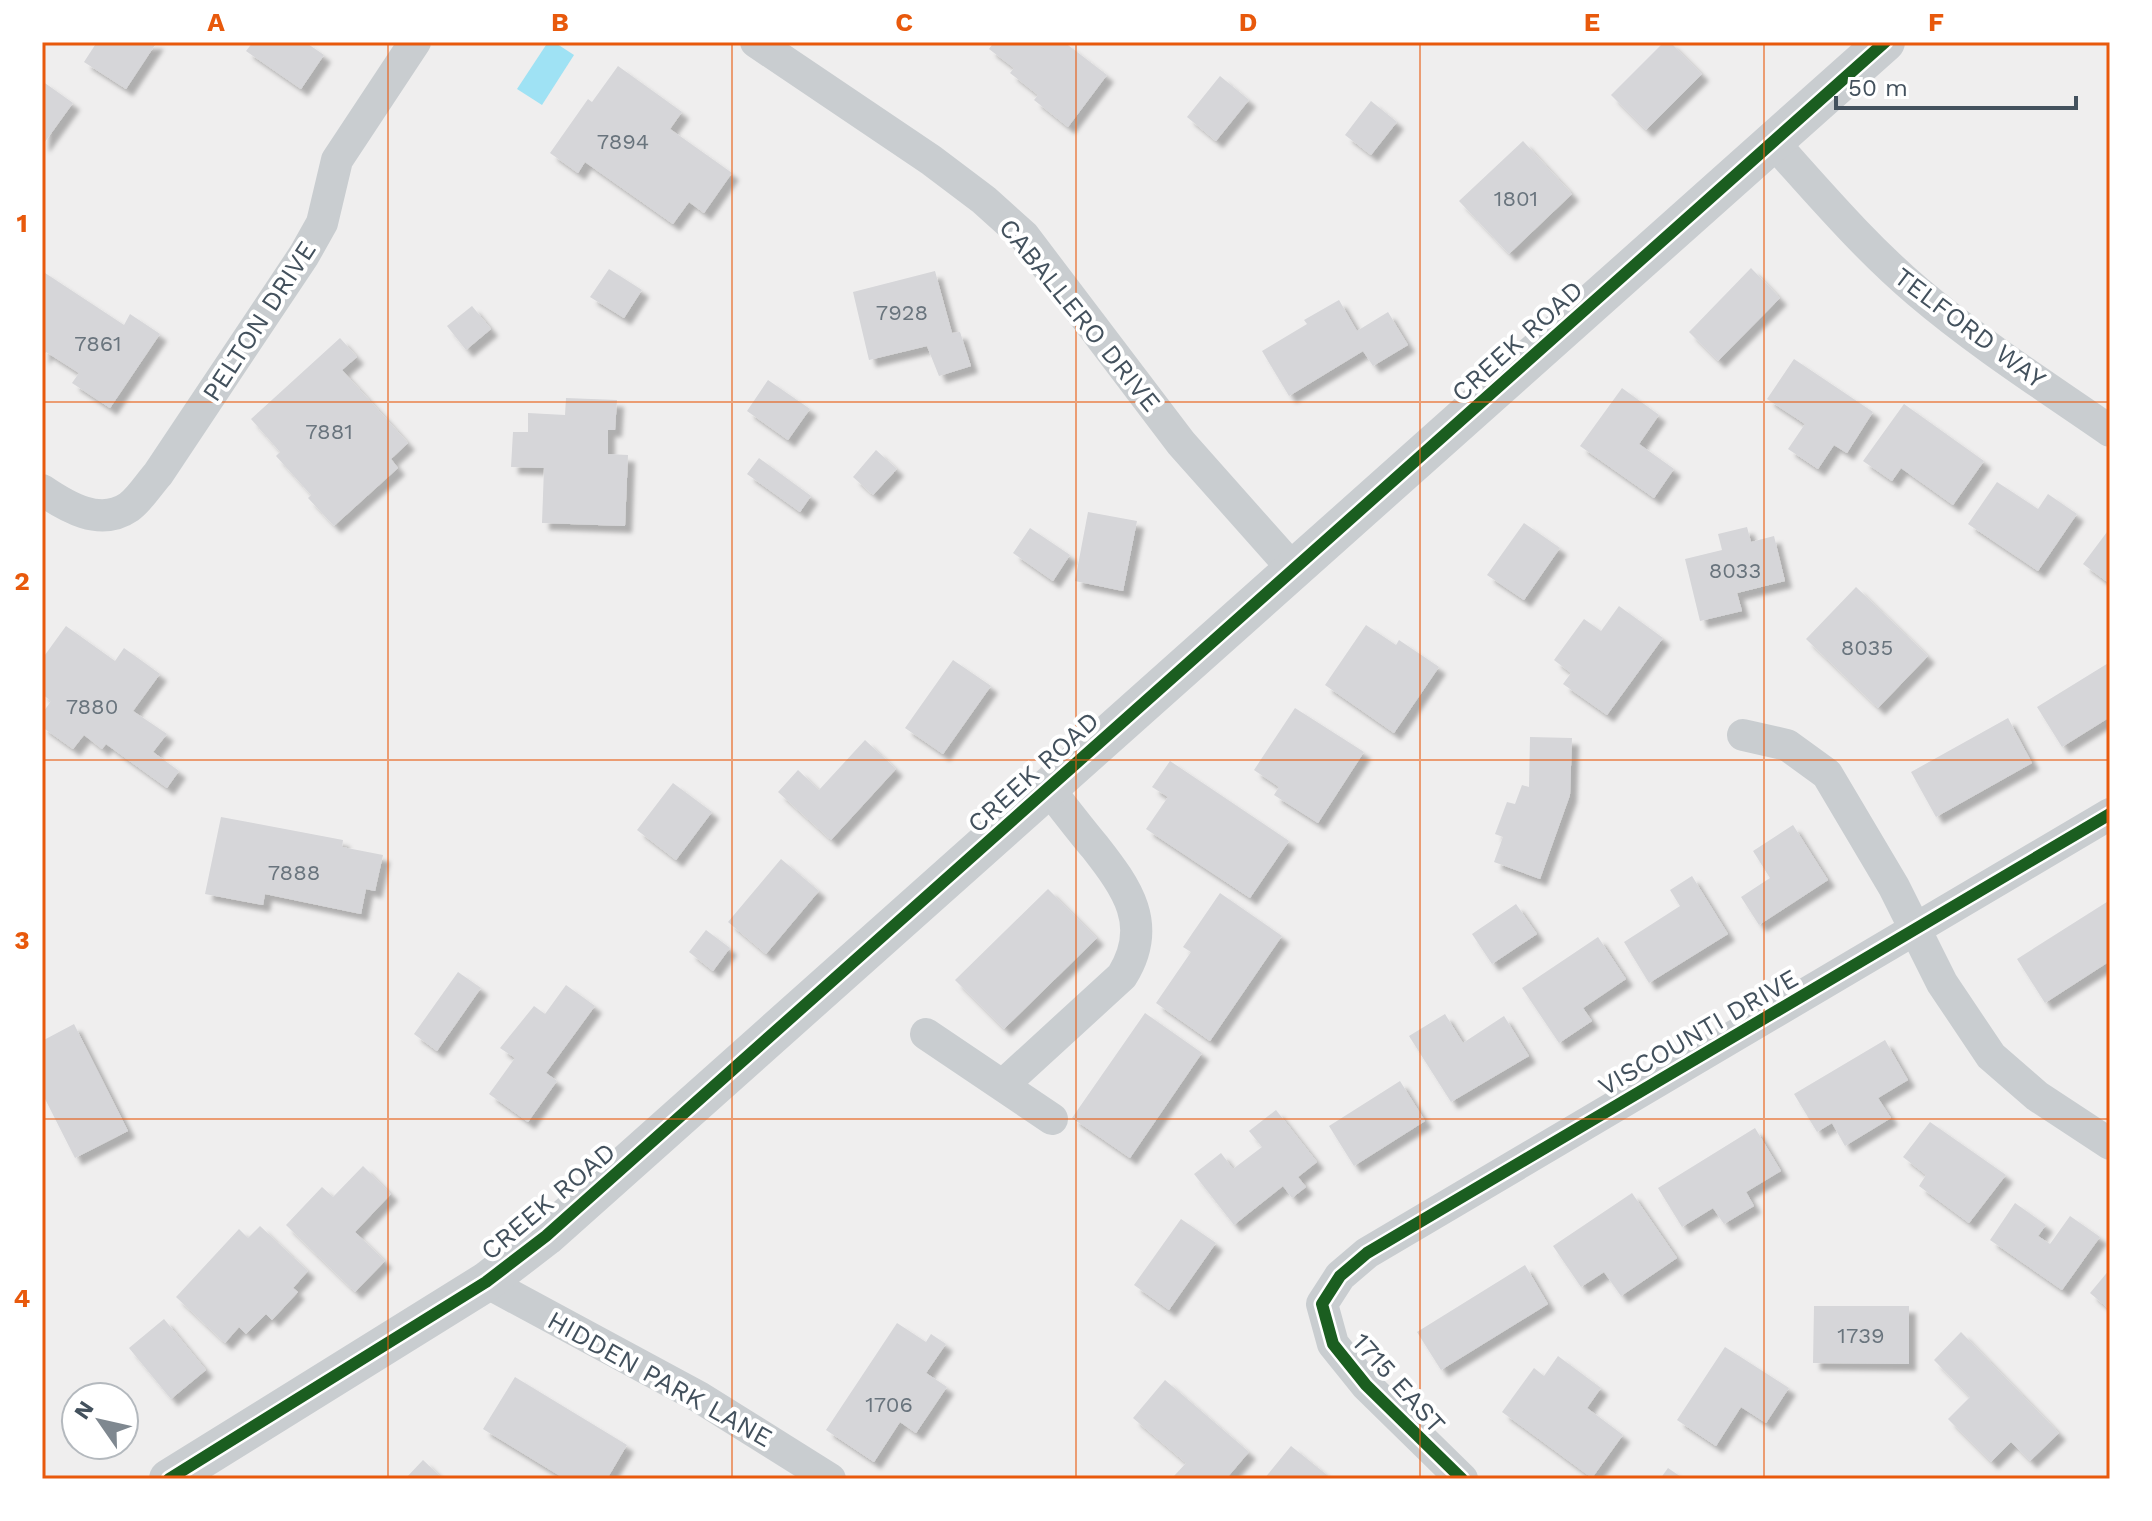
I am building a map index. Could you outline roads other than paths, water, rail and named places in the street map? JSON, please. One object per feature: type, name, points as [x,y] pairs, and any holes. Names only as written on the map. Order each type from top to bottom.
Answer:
[{"type":"street","name":"PELTON DRIVE","points":[[42,490],[73,510],[93,515],[113,514],[129,506],[158,474],[304,255],[322,223],[337,160],[415,42]]},
{"type":"street","name":"CABALLERO DRIVE","points":[[756,42],[931,160],[984,200],[1024,236],[1181,443],[1293,569]]},
{"type":"street","name":"CREEK ROAD","points":[[169,1479],[486,1282],[546,1236],[1885,42]]},
{"type":"street","name":"TELFORD WAY","points":[[1774,143],[1888,265],[1917,291],[1958,325],[2110,431]]},
{"type":"street","points":[[1743,735],[1787,745],[1827,774],[1894,887],[1942,983],[1991,1056],[2037,1096],[2110,1144]]},
{"type":"street","points":[[1003,1085],[1122,976],[1131,962],[1135,946],[1132,902],[1123,883],[1048,788]]},
{"type":"street","name":"VISCOUNTI DRIVE","points":[[1322,1304],[1340,1276],[1367,1253],[2110,814]]},
{"type":"street","points":[[926,1034],[1052,1119]]},
{"type":"street","name":"HIDDEN PARK LANE","points":[[486,1282],[699,1397],[830,1479]]},
{"type":"street","name":"1715 EAST","points":[[1322,1304],[1333,1344],[1366,1385],[1462,1479]]},
{"type":"water","points":[[548,42],[554,42],[574,55],[542,105],[517,89]]}]
